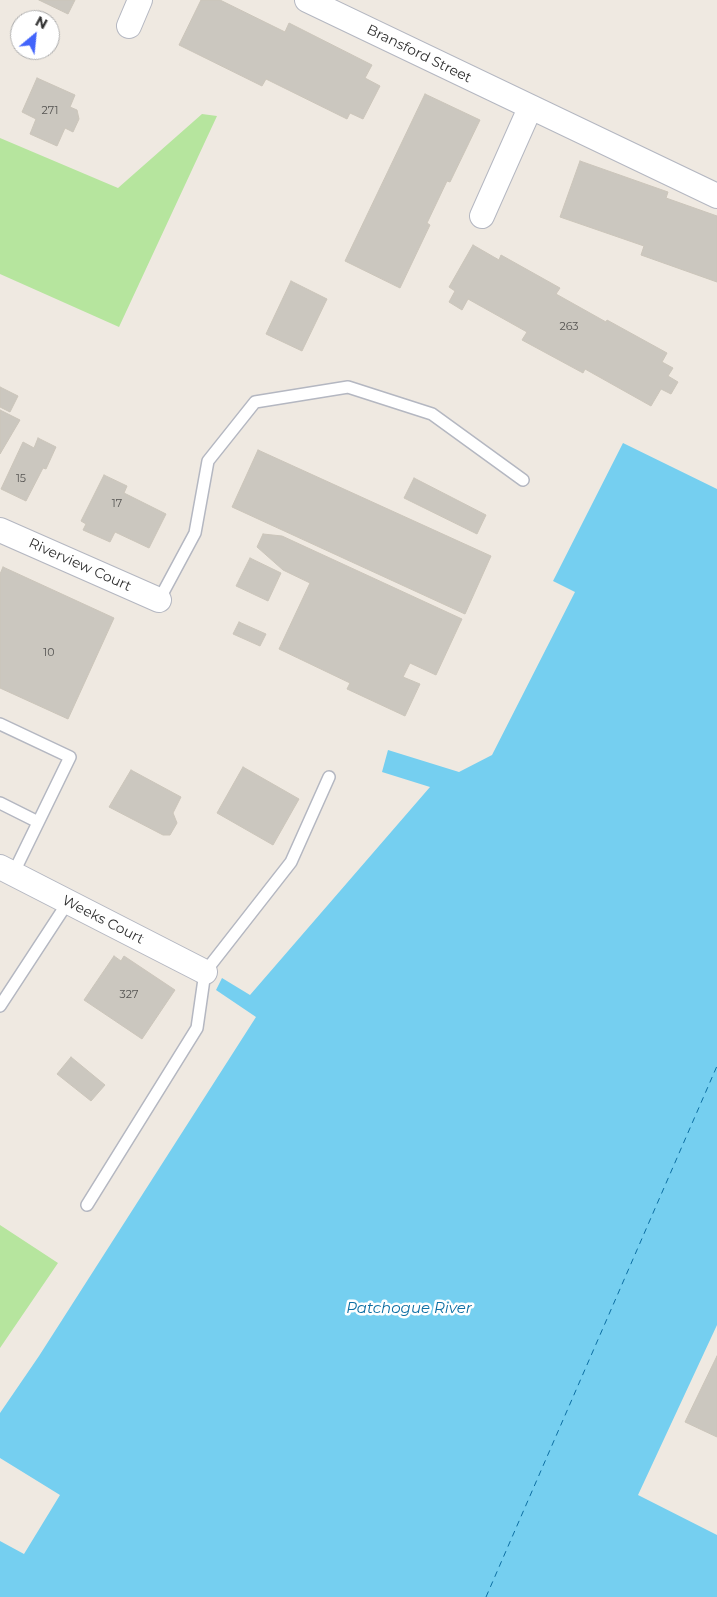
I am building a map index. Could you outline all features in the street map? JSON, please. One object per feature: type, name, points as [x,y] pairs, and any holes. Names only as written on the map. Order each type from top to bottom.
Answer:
[{"type":"street","points":[[129,26],[140,0]]},
{"type":"street","name":"Bransford Street","points":[[307,0],[717,196]]},
{"type":"street","points":[[482,216],[530,108]]},
{"type":"street","name":"Riverview Court","points":[[0,530],[160,600]]},
{"type":"street","name":"Weeks Court","points":[[7,871],[205,972]]},
{"type":"lane","points":[[160,600],[194,533],[208,461],[255,402],[348,387],[432,414],[523,480]]},
{"type":"lane","points":[[0,724],[70,757],[38,822],[7,871]]},
{"type":"lane","points":[[87,1205],[197,1028],[205,972],[291,862],[329,777]]},
{"type":"lane","points":[[0,803],[38,822]]},
{"type":"lane","points":[[0,1006],[68,902]]},
{"type":"green space","points":[[202,114],[217,116],[119,327],[0,274],[0,138],[118,188]]},
{"type":"green space","points":[[0,1225],[58,1263],[0,1348]]},
{"type":"water","name":"Patchogue River","points":[[623,443],[717,489],[717,1325],[638,1495],[717,1535],[717,1597],[0,1597],[0,1541],[24,1554],[60,1495],[0,1458],[0,1413],[39,1356],[256,1017],[216,990],[222,978],[250,995],[430,787],[382,772],[388,750],[459,772],[492,755],[575,592],[553,581]]},
{"type":"building","points":[[39,0],[75,0],[68,14]]},
{"type":"building","points":[[201,0],[220,0],[285,32],[289,23],[372,65],[365,78],[380,86],[363,119],[350,113],[347,119],[266,79],[262,86],[179,45]]},
{"type":"building","points":[[37,78],[75,95],[70,107],[77,110],[79,119],[73,132],[65,128],[57,146],[30,134],[36,119],[22,112]]},
{"type":"building","points":[[425,94],[480,120],[450,182],[447,181],[427,223],[430,225],[400,288],[345,261]]},
{"type":"building","points":[[580,161],[668,192],[666,198],[717,216],[717,282],[641,255],[644,246],[560,217]]},
{"type":"building","points":[[473,245],[499,260],[501,255],[560,288],[556,294],[667,353],[662,362],[673,368],[668,376],[678,382],[671,394],[661,389],[651,406],[585,369],[583,373],[522,340],[527,332],[468,299],[462,310],[449,302],[455,291],[449,287]]},
{"type":"building","points":[[291,281],[327,299],[302,351],[266,334]]},
{"type":"building","points":[[0,387],[18,396],[10,412],[0,407]]},
{"type":"building","points":[[0,410],[20,420],[0,454]]},
{"type":"building","points":[[38,438],[56,447],[46,469],[43,468],[26,501],[1,489],[23,442],[34,448]]},
{"type":"building","points":[[258,450],[491,556],[465,614],[232,507]]},
{"type":"building","points":[[104,475],[127,486],[124,493],[166,514],[149,548],[115,532],[110,542],[83,530],[86,524],[81,521]]},
{"type":"building","points":[[414,478],[486,515],[477,534],[404,498]]},
{"type":"building","points":[[263,534],[282,536],[462,619],[436,675],[410,663],[403,677],[420,684],[405,716],[347,689],[350,683],[279,649],[310,583],[283,570],[257,547]]},
{"type":"building","points":[[250,558],[281,573],[268,601],[236,586]]},
{"type":"building","points":[[3,567],[114,618],[68,719],[0,688],[0,574]]},
{"type":"building","points":[[239,622],[266,634],[260,646],[233,634]]},
{"type":"building","points":[[243,767],[299,799],[273,845],[217,813]]},
{"type":"building","points":[[131,770],[181,797],[173,813],[177,823],[170,835],[163,835],[109,807]]},
{"type":"building","points":[[114,956],[121,961],[124,956],[175,990],[142,1039],[84,1000]]},
{"type":"building","points":[[71,1057],[105,1085],[91,1101],[57,1074]]},
{"type":"building","points":[[717,1356],[717,1437],[685,1422]]},
{"type":"ferry route","points":[[486,1597],[717,1066]]}]
